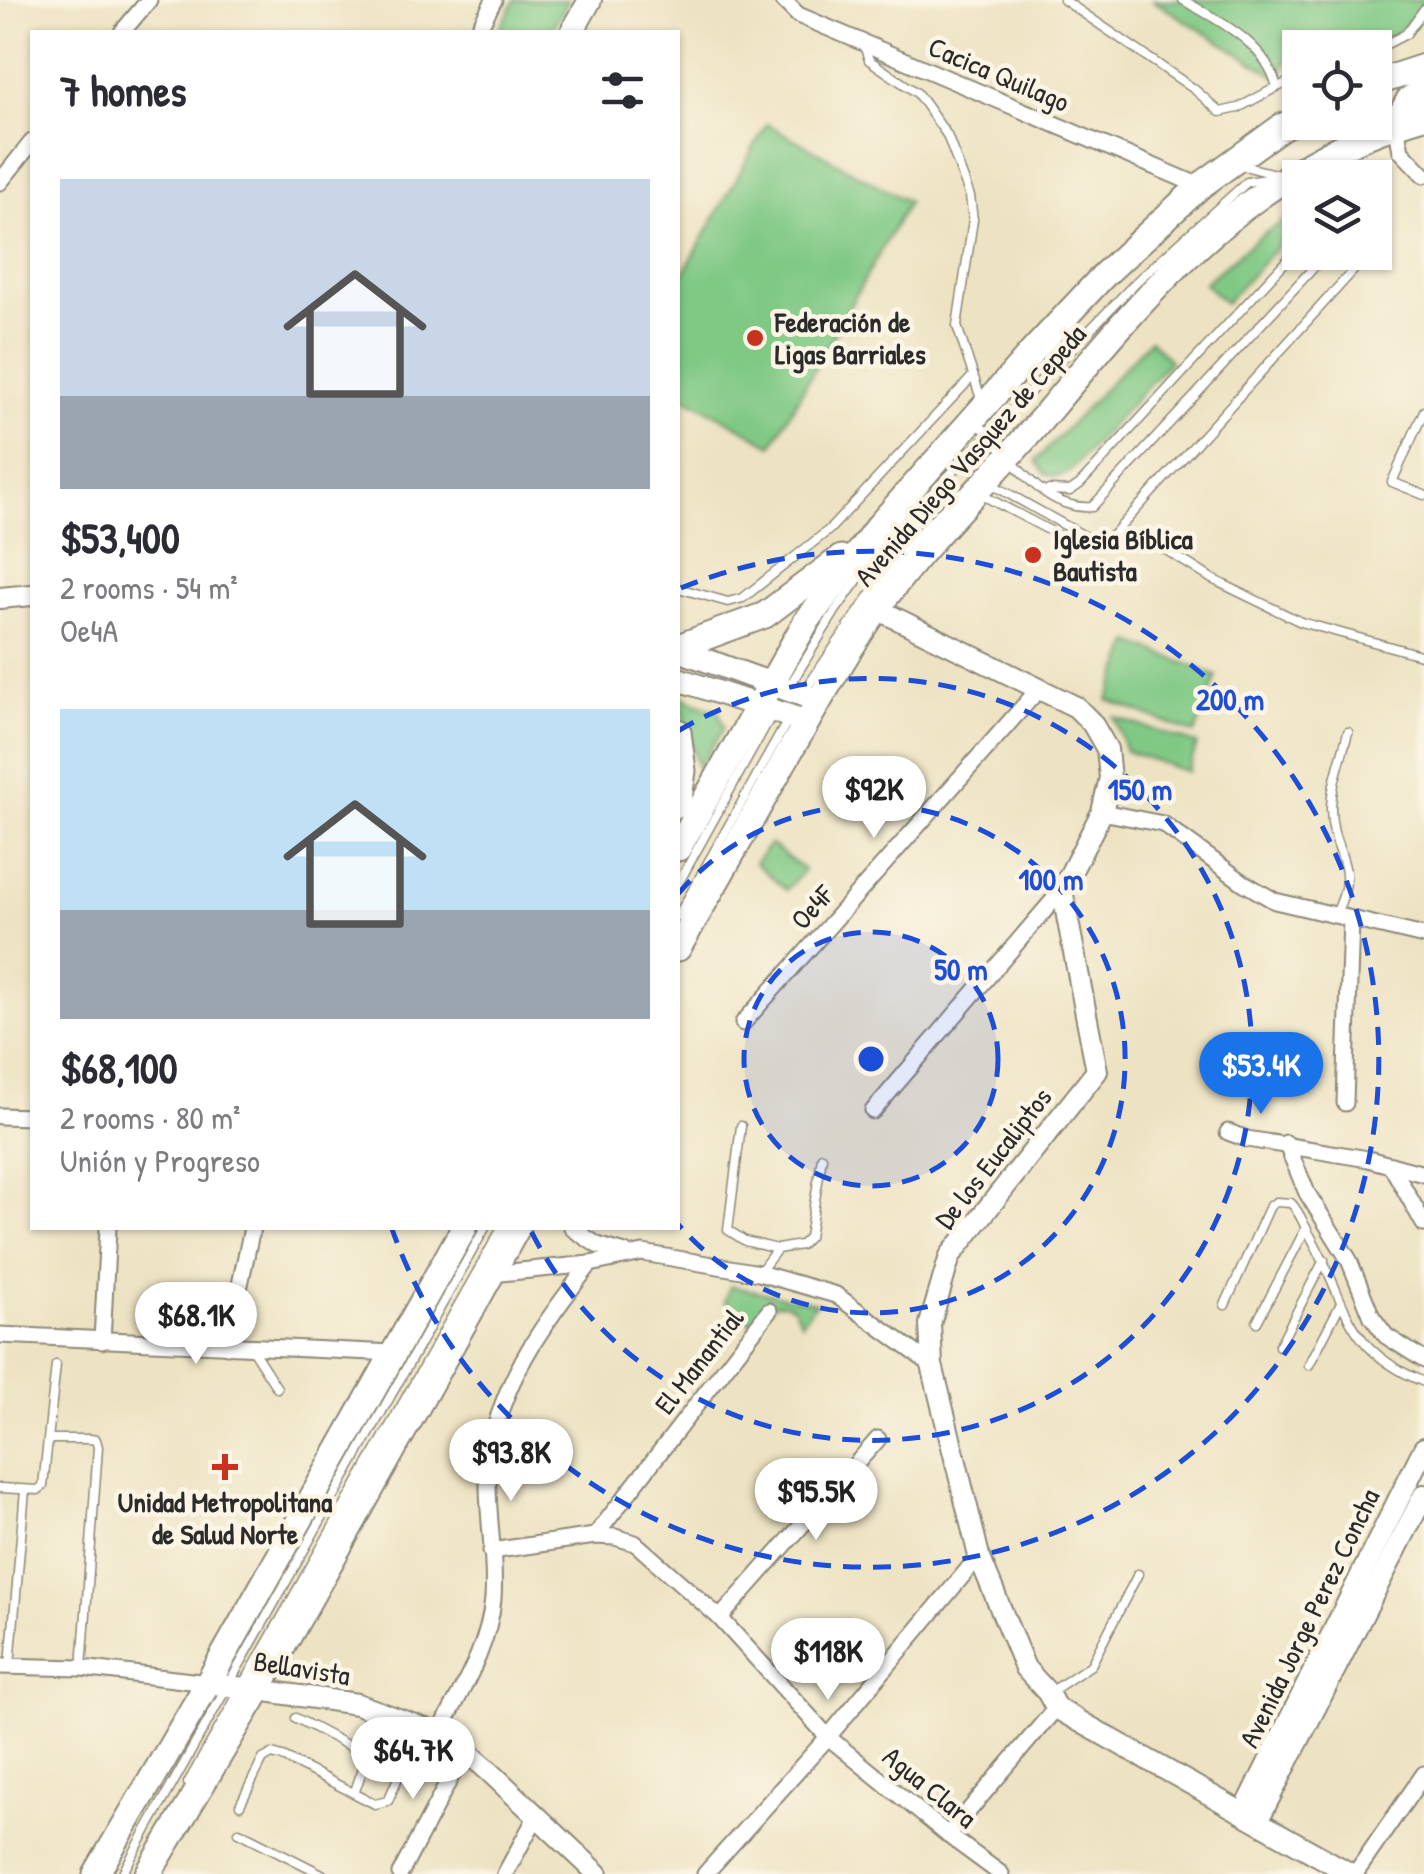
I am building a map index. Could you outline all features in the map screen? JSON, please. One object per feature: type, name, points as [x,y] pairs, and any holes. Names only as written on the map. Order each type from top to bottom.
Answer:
[{"type":"main road","points":[[573,30],[590,0]]},
{"type":"main road","points":[[1392,74],[1424,67]]},
{"type":"main road","points":[[1396,124],[1401,108],[1424,90]]},
{"type":"main road","name":"Avenida Diego Vasquez de Cepeda","points":[[1330,160],[1367,135],[1424,116]]},
{"type":"main road","name":"Avenida Diego Vasquez de Cepeda","points":[[680,944],[789,702],[806,622],[876,529],[983,420],[1106,274],[1200,186],[1282,126]]},
{"type":"main road","name":"Avenida Diego Vasquez de Cepeda","points":[[680,845],[789,702],[877,609],[974,486],[1009,458],[1134,308],[1229,216],[1282,190]]},
{"type":"main road","points":[[680,647],[765,616],[876,529]]},
{"type":"main road","points":[[680,649],[789,702]]},
{"type":"main road","points":[[680,679],[789,702]]},
{"type":"main road","points":[[680,748],[683,771],[680,791]]},
{"type":"main road","points":[[148,1874],[394,1353],[463,1230]]},
{"type":"main road","points":[[96,1874],[235,1686],[516,1230]]},
{"type":"street","points":[[124,30],[150,0]]},
{"type":"street","points":[[478,30],[494,0]]},
{"type":"street","name":"Cacica Quilago","points":[[783,0],[798,15],[1200,186]]},
{"type":"street","points":[[1396,124],[1401,151],[1424,174]]},
{"type":"street","points":[[0,182],[30,144]]},
{"type":"street","points":[[0,598],[30,596]]},
{"type":"street","points":[[873,1112],[1062,890],[1102,812],[1110,778],[1107,749],[1092,723],[1076,707],[877,609]]},
{"type":"street","name":"Oe4F","points":[[743,1022],[1038,690]]},
{"type":"street","points":[[1102,812],[1163,824],[1276,902],[1424,936]]},
{"type":"street","name":"De los Eucaliptos","points":[[1062,890],[1097,1071],[950,1256],[930,1324],[932,1365],[979,1556],[1025,1668],[1052,1701],[1354,1874]]},
{"type":"street","points":[[1343,917],[1345,1103]]},
{"type":"street","points":[[0,1116],[30,1117]]},
{"type":"street","points":[[1228,1132],[1424,1174]]},
{"type":"street","points":[[1286,1143],[1307,1193],[1348,1260],[1372,1318],[1386,1336],[1424,1360]]},
{"type":"street","points":[[1391,1165],[1424,1224]]},
{"type":"street","points":[[102,1341],[108,1230]]},
{"type":"street","points":[[228,1346],[252,1230]]},
{"type":"street","points":[[575,1230],[597,1245],[629,1254]]},
{"type":"street","points":[[490,1274],[590,1264],[629,1254],[655,1254],[759,1274],[836,1296],[932,1365]]},
{"type":"street","points":[[439,1734],[484,1638],[493,1596],[487,1480],[497,1424],[529,1349],[590,1264]]},
{"type":"street","name":"El Manantial","points":[[596,1536],[769,1311]]},
{"type":"street","points":[[0,1335],[394,1353]]},
{"type":"street","points":[[720,1618],[878,1439]]},
{"type":"street","name":"Avenida Jorge Perez Concha","points":[[1251,1816],[1424,1448]]},
{"type":"street","name":"Avenida Jorge Perez Concha","points":[[1251,1816],[1424,1495]]},
{"type":"street","name":"Agua Clara","points":[[491,1551],[596,1536],[636,1543],[720,1618],[828,1737],[1002,1874]]},
{"type":"street","points":[[705,1874],[828,1737],[979,1556]]},
{"type":"street","name":"Bellavista","points":[[5,1666],[82,1668],[235,1686],[330,1699],[383,1712],[439,1734],[465,1750],[598,1874]]},
{"type":"street","points":[[948,1835],[1052,1701]]},
{"type":"street","points":[[400,1874],[465,1750]]},
{"type":"street","points":[[1354,1874],[1424,1774]]},
{"type":"street","points":[[505,1874],[536,1817]]},
{"type":"lane","points":[[1064,0],[1194,89],[1220,112],[1238,108],[1282,85]]},
{"type":"lane","points":[[1183,0],[1233,29],[1263,58],[1278,87]]},
{"type":"lane","points":[[1392,41],[1406,34],[1424,9]]},
{"type":"lane","points":[[862,42],[870,60],[918,94],[947,135],[970,196],[973,220],[957,326],[983,420],[1009,458],[1040,489],[1078,508],[1098,504],[1312,270]]},
{"type":"lane","points":[[1230,163],[1266,169],[1282,178]]},
{"type":"lane","points":[[680,912],[836,610],[983,420],[1247,182],[1282,183]]},
{"type":"lane","points":[[1040,489],[1070,491],[1080,484],[1282,265]]},
{"type":"lane","points":[[974,486],[1088,538],[1103,540],[1113,535],[1352,270]]},
{"type":"lane","points":[[680,589],[728,602],[744,598],[830,528],[972,377]]},
{"type":"lane","points":[[1424,412],[1392,482],[1424,496]]},
{"type":"lane","points":[[974,486],[1060,536]]},
{"type":"lane","points":[[680,881],[789,702],[899,553],[974,486]]},
{"type":"lane","points":[[1163,548],[1212,579],[1301,622],[1424,656]]},
{"type":"lane","points":[[1343,917],[1348,878],[1331,803],[1348,732]]},
{"type":"lane","points":[[740,1126],[728,1230],[758,1246],[777,1250],[801,1245],[809,1237],[822,1157]]},
{"type":"lane","points":[[1225,1305],[1270,1206],[1276,1202],[1290,1204],[1324,1260],[1354,1331],[1384,1363],[1424,1382]]},
{"type":"lane","points":[[1258,1322],[1306,1228]]},
{"type":"lane","points":[[185,1789],[235,1686],[484,1230]]},
{"type":"lane","points":[[122,1874],[501,1230]]},
{"type":"lane","points":[[759,1274],[777,1250]]},
{"type":"lane","points":[[1279,1346],[1324,1260]]},
{"type":"lane","points":[[1309,1364],[1340,1305]]},
{"type":"lane","points":[[250,1346],[277,1388]]},
{"type":"lane","points":[[0,1488],[38,1490],[43,1486],[56,1365]]},
{"type":"lane","points":[[49,1439],[90,1439],[96,1440],[98,1447],[82,1668]]},
{"type":"lane","points":[[5,1666],[25,1490]]},
{"type":"lane","points":[[1052,1701],[1091,1665],[1138,1574]]},
{"type":"lane","points":[[355,1791],[383,1712]]},
{"type":"lane","points":[[240,1805],[263,1760],[272,1754],[355,1791],[374,1804],[388,1801],[400,1774],[398,1766],[366,1755],[296,1718]]},
{"type":"lane","points":[[239,1832],[322,1874]]},
{"type":"lane","points":[[136,1874],[156,1840]]},
{"type":"green space","points":[[515,0],[569,0],[551,30],[499,30]]},
{"type":"green space","points":[[1152,0],[1424,0],[1424,7],[1392,35],[1392,30],[1282,30],[1282,70],[1277,77]]},
{"type":"green space","name":"Federación de Ligas Barriales","points":[[767,124],[908,202],[772,445],[680,394],[680,279]]},
{"type":"green space","points":[[1282,222],[1282,242],[1225,303],[1204,283]]},
{"type":"green space","points":[[1150,340],[1170,361],[1067,474],[1055,477],[1044,473],[1036,461]]},
{"type":"green space","points":[[1131,642],[1217,676],[1195,734],[1108,700]]},
{"type":"green space","points":[[680,697],[719,712],[724,728],[698,768]]},
{"type":"green space","points":[[1114,717],[1197,744],[1188,772],[1126,751]]},
{"type":"green space","points":[[770,844],[804,870],[786,890],[755,863]]},
{"type":"green space","points":[[730,1286],[816,1303],[801,1322],[793,1307],[780,1303],[770,1306],[753,1324],[725,1302]]},
{"type":"place","name":"Federación de Ligas Barriales","points":[[755,338]]},
{"type":"place","name":"Iglesia Bíblica Bautista","points":[[1033,555]]},
{"type":"place","name":"Unidad Metropolitana de Salud Norte","points":[[225,1467]]}]
